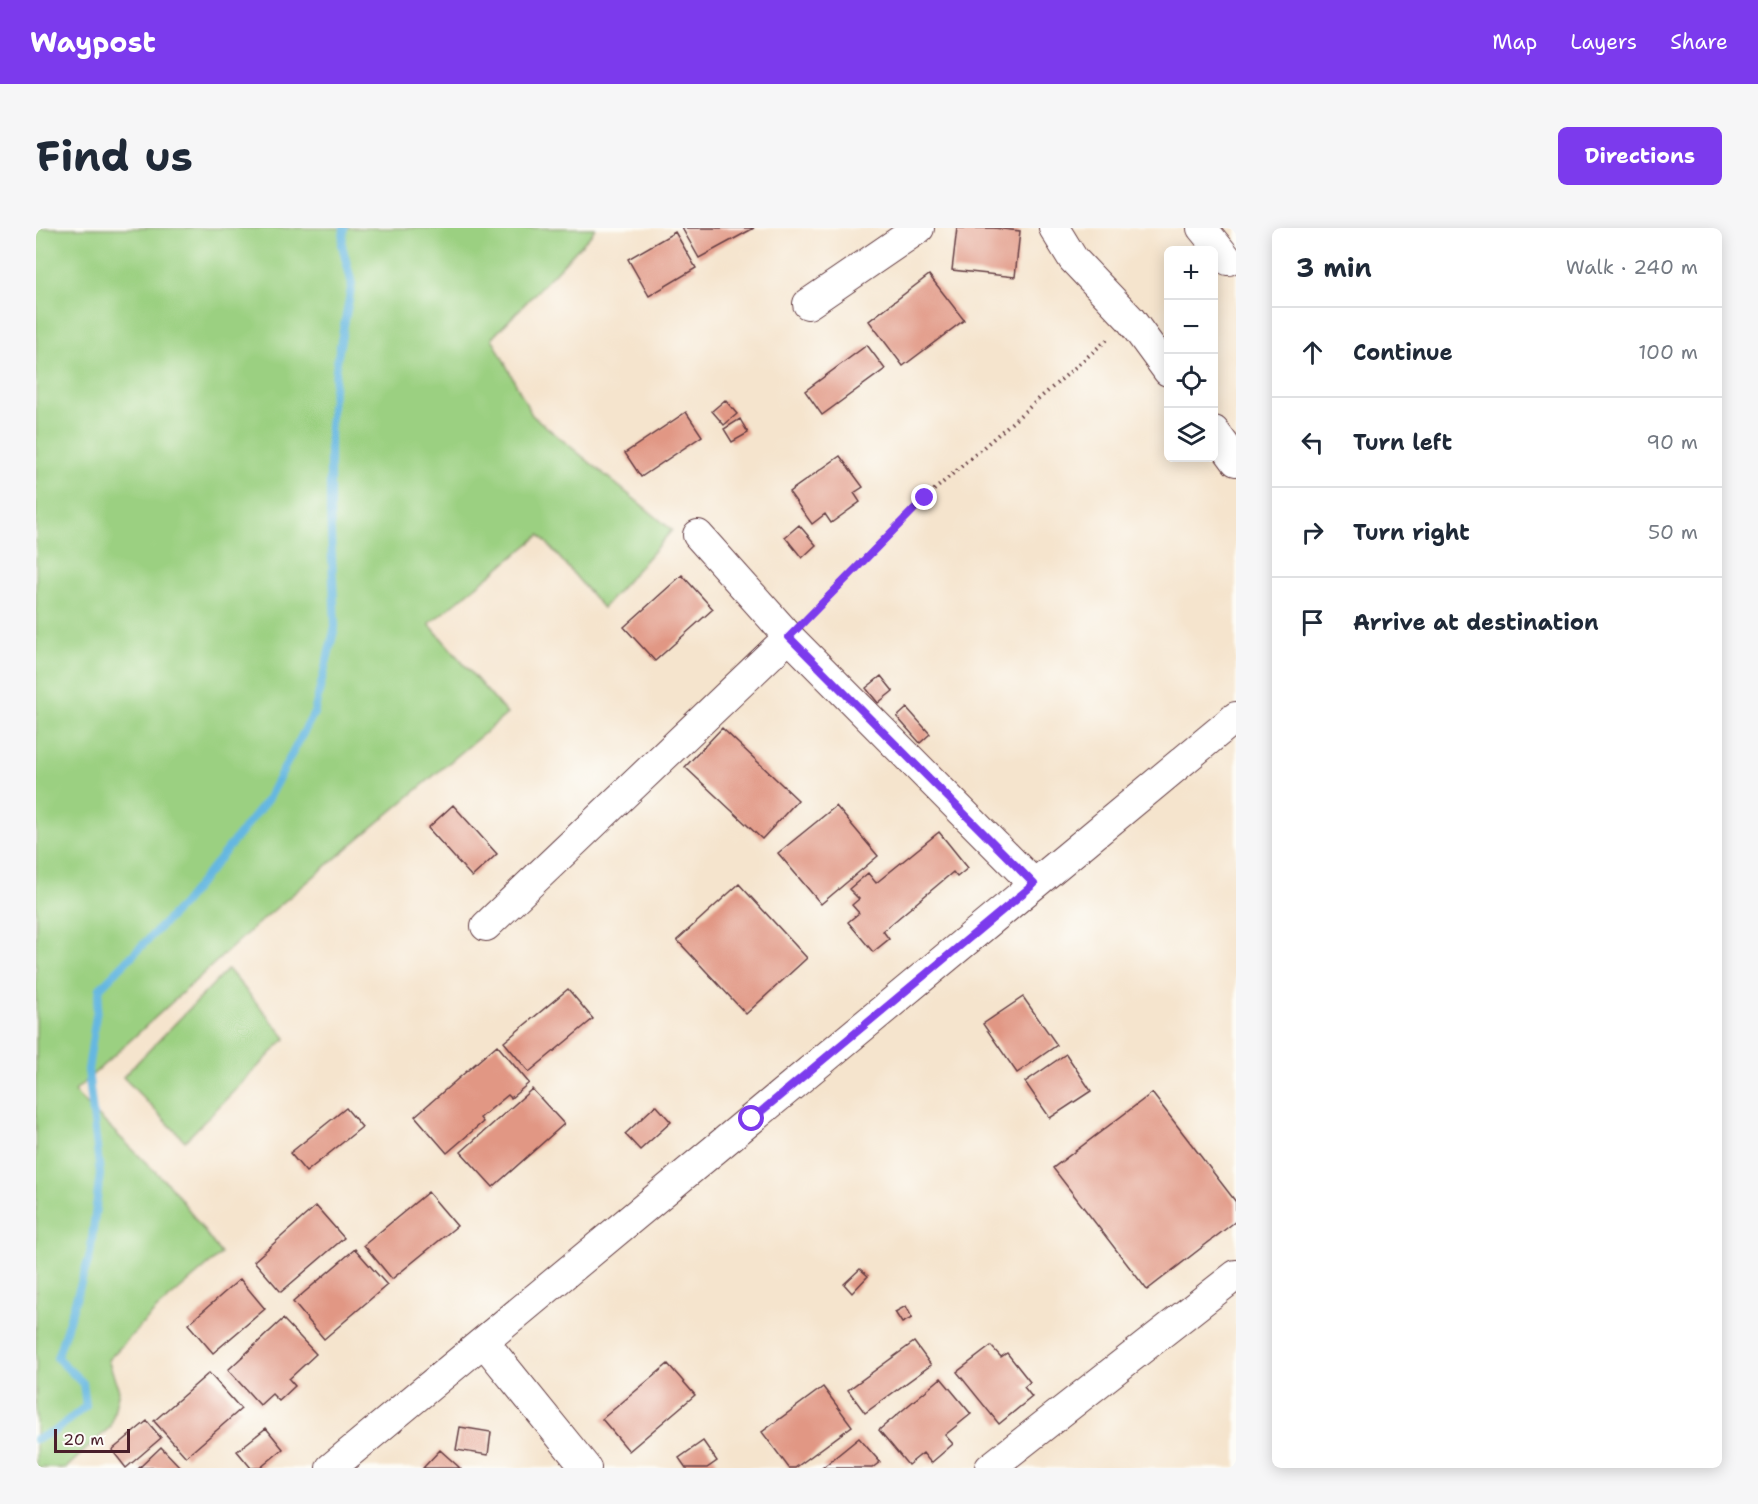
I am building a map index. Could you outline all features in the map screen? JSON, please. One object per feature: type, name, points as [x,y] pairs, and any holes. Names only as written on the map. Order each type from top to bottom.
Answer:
[{"type":"street","points":[[808,304],[919,228]]},
{"type":"street","points":[[1054,228],[1073,259],[1130,320],[1164,366]]},
{"type":"street","points":[[1202,228],[1228,260]]},
{"type":"street","points":[[1218,436],[1236,460]]},
{"type":"street","points":[[698,535],[789,637],[1034,884]]},
{"type":"street","points":[[486,926],[789,637]]},
{"type":"street","points":[[331,1468],[1236,717]]},
{"type":"street","points":[[990,1468],[1236,1275]]},
{"type":"street","points":[[484,1342],[586,1468]]},
{"type":"path","points":[[789,637],[925,498],[1130,320]]},
{"type":"green space","points":[[36,228],[595,228],[591,235],[492,338],[532,415],[672,530],[603,608],[540,535],[429,624],[507,714],[255,926],[74,1092],[174,1190],[221,1254],[157,1309],[108,1360],[119,1390],[111,1426],[66,1468],[36,1468]]},
{"type":"green space","points":[[228,969],[286,1038],[185,1141],[123,1077]]},
{"type":"building","points":[[682,228],[754,228],[699,258]]},
{"type":"building","points":[[957,228],[1020,231],[1015,277],[952,270]]},
{"type":"building","points":[[675,232],[696,268],[649,296],[628,259]]},
{"type":"building","points":[[929,275],[964,320],[903,366],[869,321]]},
{"type":"building","points":[[867,345],[885,369],[822,415],[805,391]]},
{"type":"building","points":[[725,400],[737,414],[724,425],[712,411]]},
{"type":"building","points":[[686,412],[702,436],[641,477],[625,453]]},
{"type":"building","points":[[740,419],[748,433],[732,442],[724,429]]},
{"type":"building","points":[[840,456],[863,487],[854,493],[860,502],[831,523],[825,514],[812,524],[789,492]]},
{"type":"building","points":[[799,525],[816,545],[802,558],[785,537]]},
{"type":"building","points":[[682,575],[713,609],[655,661],[624,627]]},
{"type":"building","points":[[881,676],[893,691],[878,703],[866,688]]},
{"type":"building","points":[[907,708],[930,734],[920,743],[897,717]]},
{"type":"building","points":[[722,728],[798,800],[762,839],[685,767]]},
{"type":"building","points":[[453,805],[497,854],[472,877],[428,828]]},
{"type":"building","points":[[836,806],[878,856],[821,904],[778,853]]},
{"type":"building","points":[[939,832],[968,868],[957,877],[953,872],[883,931],[889,939],[873,952],[848,922],[859,913],[852,905],[859,899],[849,889],[868,873],[876,883]]},
{"type":"building","points":[[739,884],[807,958],[746,1014],[677,940]]},
{"type":"building","points":[[568,989],[593,1019],[529,1072],[504,1042]]},
{"type":"building","points":[[1023,997],[1057,1045],[1017,1073],[983,1024]]},
{"type":"building","points":[[497,1045],[529,1083],[511,1098],[508,1095],[480,1118],[483,1122],[447,1153],[415,1116]]},
{"type":"building","points":[[1066,1054],[1091,1091],[1050,1118],[1025,1082]]},
{"type":"building","points":[[532,1089],[564,1124],[493,1187],[461,1152]]},
{"type":"building","points":[[1152,1093],[1236,1202],[1236,1221],[1147,1290],[1053,1168]]},
{"type":"building","points":[[656,1105],[671,1122],[640,1150],[625,1134]]},
{"type":"building","points":[[346,1108],[362,1127],[306,1172],[290,1153]]},
{"type":"building","points":[[428,1192],[457,1226],[392,1279],[364,1245]]},
{"type":"building","points":[[316,1206],[344,1238],[281,1292],[254,1261]]},
{"type":"building","points":[[355,1249],[387,1285],[324,1339],[293,1302]]},
{"type":"building","points":[[860,1269],[868,1276],[852,1293],[844,1284]]},
{"type":"building","points":[[240,1279],[265,1309],[213,1353],[188,1324]]},
{"type":"building","points":[[906,1306],[912,1318],[902,1323],[895,1312]]},
{"type":"building","points":[[283,1319],[316,1354],[289,1379],[295,1386],[279,1401],[272,1394],[260,1405],[228,1370]]},
{"type":"building","points":[[914,1342],[931,1365],[865,1413],[848,1390]]},
{"type":"building","points":[[991,1346],[1001,1357],[1007,1353],[1030,1382],[1024,1387],[1032,1397],[999,1424],[957,1372]]},
{"type":"building","points":[[668,1364],[695,1395],[629,1451],[602,1419]]},
{"type":"building","points":[[209,1373],[241,1409],[186,1457],[154,1421]]},
{"type":"building","points":[[941,1378],[971,1414],[945,1435],[953,1444],[931,1463],[923,1453],[908,1465],[879,1430]]},
{"type":"building","points":[[823,1387],[852,1426],[795,1468],[789,1468],[762,1432]]},
{"type":"building","points":[[147,1421],[161,1438],[126,1468],[112,1450]]},
{"type":"building","points":[[460,1427],[491,1432],[488,1455],[456,1450]]},
{"type":"building","points":[[266,1428],[283,1449],[260,1468],[251,1468],[237,1451]]},
{"type":"building","points":[[859,1438],[880,1462],[872,1468],[822,1468]]},
{"type":"building","points":[[703,1441],[717,1461],[707,1468],[686,1468],[679,1458]]},
{"type":"building","points":[[161,1447],[181,1468],[139,1468]]},
{"type":"building","points":[[440,1450],[460,1468],[423,1468]]},
{"type":"waterway","points":[[36,1439],[55,1431],[86,1406],[83,1383],[57,1358],[90,1255],[100,1174],[88,1070],[100,988],[182,905],[267,800],[314,713],[335,627],[330,511],[330,426],[337,361],[352,284],[342,245],[344,228]]},
{"type":"route","points":[[752,1119],[1034,884],[789,637],[925,498]]}]
